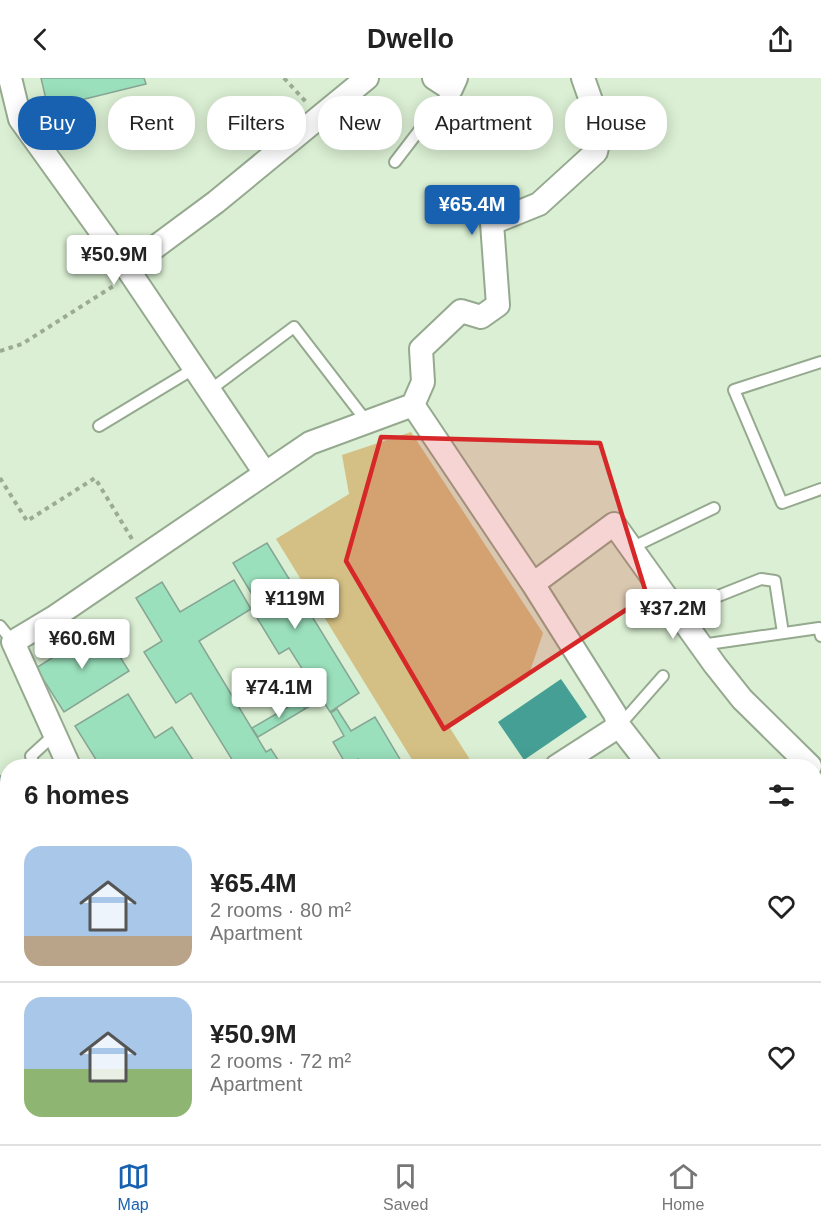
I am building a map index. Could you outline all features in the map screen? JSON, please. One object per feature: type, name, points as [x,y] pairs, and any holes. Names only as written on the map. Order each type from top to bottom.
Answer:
[{"type":"street","points":[[10,78],[20,119],[129,271],[266,473]]},
{"type":"street","points":[[346,96],[367,78]]},
{"type":"street","points":[[66,759],[7,634],[52,618],[310,443],[413,405],[423,382],[421,349],[461,311],[481,317],[498,305],[492,223],[539,204],[596,152],[601,129],[583,78]]},
{"type":"street","points":[[129,271],[318,120]]},
{"type":"street","points":[[413,405],[533,584],[615,714],[619,726],[645,759]]},
{"type":"street","points":[[533,584],[614,524],[742,699],[803,759]]},
{"type":"street","points":[[568,759],[619,726]]},
{"type":"lane","points":[[395,162],[447,82]]},
{"type":"lane","points":[[210,390],[294,327],[367,422]]},
{"type":"lane","points":[[821,362],[734,390],[782,503],[821,489]]},
{"type":"lane","points":[[99,426],[195,369]]},
{"type":"lane","points":[[630,548],[714,508]]},
{"type":"lane","points":[[678,612],[761,579],[775,581],[783,633]]},
{"type":"lane","points":[[701,645],[819,628],[821,636]]},
{"type":"lane","points":[[619,726],[663,676]]},
{"type":"lane","points":[[32,759],[31,756],[55,734]]},
{"type":"path","points":[[284,78],[318,116]]},
{"type":"path","points":[[0,351],[22,344],[129,271]]},
{"type":"path","points":[[0,478],[27,521],[95,478],[143,557]]},
{"type":"highlighted area","points":[[381,437],[600,443],[647,596],[444,729],[346,561]]},
{"type":"shaded area","points":[[411,432],[543,633],[528,677],[450,728],[470,759],[412,759],[276,539],[349,494],[342,455]]},
{"type":"water","points":[[561,679],[587,717],[525,759],[498,722]]},
{"type":"building","points":[[41,78],[144,78],[146,84],[96,96],[45,96]]},
{"type":"building","points":[[267,543],[359,693],[330,712],[322,699],[305,709],[294,691],[310,681],[289,648],[279,654],[254,613],[261,609],[233,563]]},
{"type":"building","points":[[234,580],[251,609],[199,641],[266,752],[271,749],[277,759],[232,759],[191,693],[176,703],[144,652],[162,641],[136,598],[162,582],[180,612]]},
{"type":"building","points":[[101,627],[129,671],[64,712],[36,668]]},
{"type":"building","points":[[128,694],[155,738],[172,727],[193,759],[96,759],[75,726]]},
{"type":"building","points":[[300,700],[305,709],[258,737],[252,728]]},
{"type":"building","points":[[337,709],[351,731],[375,717],[400,759],[343,759],[333,742],[344,736],[331,713]]}]
